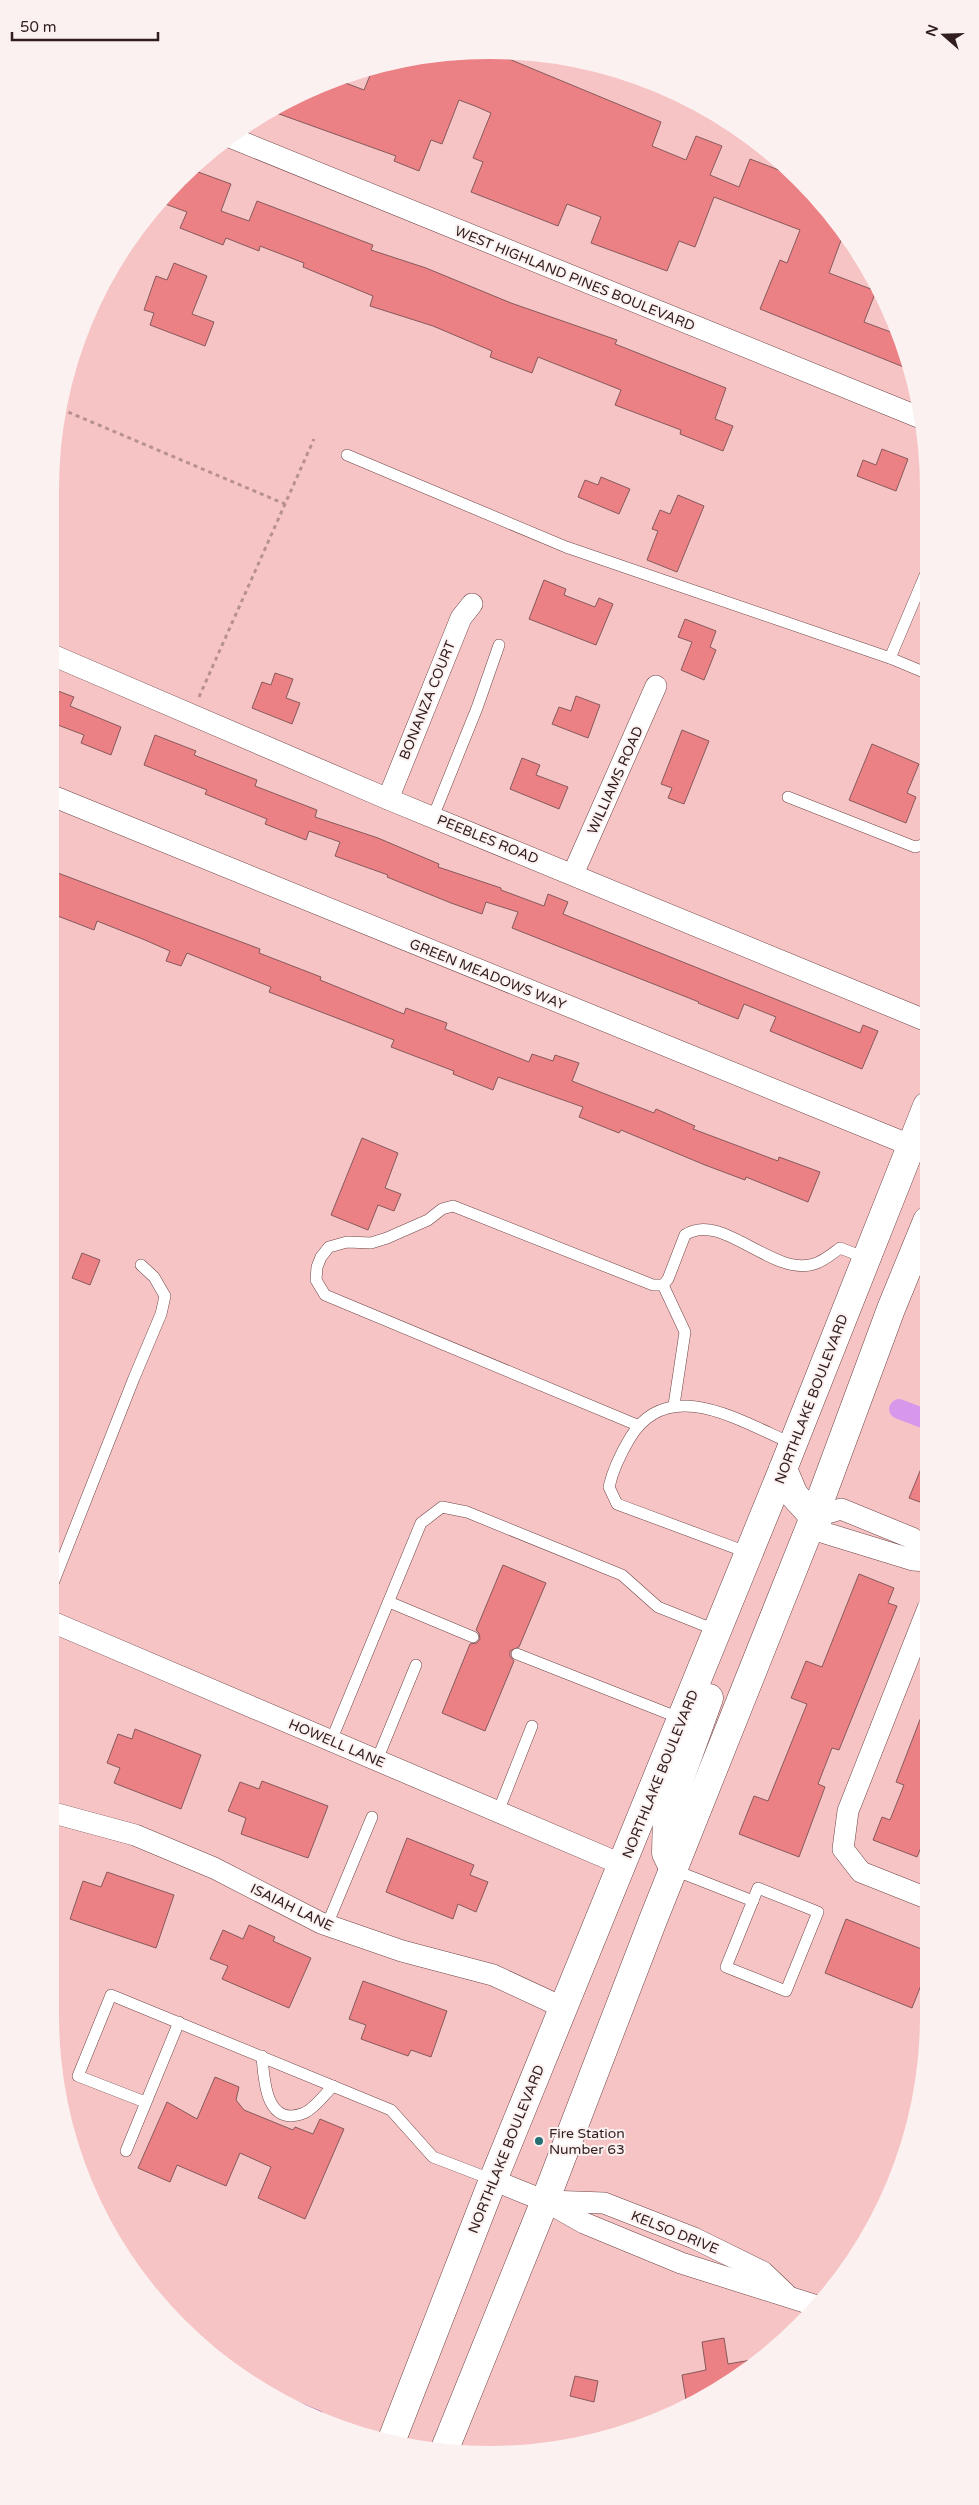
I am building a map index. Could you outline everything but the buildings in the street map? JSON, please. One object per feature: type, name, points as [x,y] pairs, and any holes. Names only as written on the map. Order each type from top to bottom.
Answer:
[{"type":"main road","name":"NORTHLAKE BOULEVARD","points":[[394,2435],[493,2180],[784,1469],[866,1258],[918,1149]]},
{"type":"main road","points":[[447,2444],[814,1517],[891,1310],[920,1238]]},
{"type":"main road","points":[[784,1469],[794,1495],[814,1517]]},
{"type":"main road","points":[[674,1870],[666,1853],[666,1814],[701,1723],[718,1667],[717,1634]]},
{"type":"street","name":"WEST HIGHLAND PINES BOULEVARD","points":[[237,141],[914,415]]},
{"type":"street","name":"BONANZA COURT","points":[[388,799],[461,618],[472,604]]},
{"type":"street","name":"PEEBLES ROAD","points":[[59,658],[388,799],[920,1018]]},
{"type":"street","name":"WILLIAMS ROAD","points":[[573,874],[656,686]]},
{"type":"street","name":"GREEN MEADOWS WAY","points":[[59,799],[918,1149]]},
{"type":"street","points":[[920,1544],[912,1538],[841,1509],[814,1517],[825,1532],[913,1560],[920,1560]]},
{"type":"street","name":"HOWELL LANE","points":[[59,1625],[623,1866]]},
{"type":"street","points":[[920,1628],[848,1811],[843,1848],[861,1872],[920,1895]]},
{"type":"street","name":"ISAIAH LANE","points":[[59,1814],[135,1835],[214,1868],[327,1925],[402,1952],[493,1975],[564,2008]]},
{"type":"street","name":"KELSO DRIVE","points":[[493,2180],[545,2200],[584,2223],[681,2263],[809,2304]]},
{"type":"street","name":"KELSO DRIVE","points":[[545,2200],[604,2203],[694,2238],[763,2272],[790,2298]]},
{"type":"lane","points":[[347,455],[566,547],[890,658],[920,670]]},
{"type":"lane","points":[[890,658],[920,587]]},
{"type":"lane","points":[[433,817],[499,645]]},
{"type":"lane","points":[[788,796],[915,847],[920,846]]},
{"type":"lane","points":[[637,1425],[325,1295],[316,1280],[317,1267],[321,1257],[329,1247],[347,1242],[371,1243],[387,1238],[428,1220],[442,1209],[454,1206],[645,1283],[663,1285]]},
{"type":"lane","points":[[663,1285],[668,1279],[685,1235],[696,1230],[715,1231],[790,1264],[814,1264],[840,1248],[866,1258]]},
{"type":"lane","points":[[59,1568],[161,1314],[165,1296],[154,1277],[141,1265]]},
{"type":"lane","points":[[663,1285],[685,1332],[674,1405]]},
{"type":"lane","points":[[749,1554],[617,1504],[609,1487],[622,1451],[637,1425],[654,1411],[674,1405],[693,1405],[724,1415],[794,1444]]},
{"type":"lane","points":[[331,1741],[421,1523],[442,1507],[467,1512],[622,1575],[658,1607],[717,1634]]},
{"type":"lane","points":[[389,1602],[473,1637]]},
{"type":"lane","points":[[516,1654],[682,1719]]},
{"type":"lane","points":[[377,1760],[416,1665]]},
{"type":"lane","points":[[498,1812],[532,1726]]},
{"type":"lane","points":[[327,1925],[372,1817]]},
{"type":"lane","points":[[674,1870],[753,1901]]},
{"type":"lane","points":[[758,1888],[818,1912],[786,1991],[726,1967],[753,1901],[758,1888]]},
{"type":"lane","points":[[145,2102],[78,2076],[111,1995],[391,2110],[433,2157],[493,2180]]},
{"type":"lane","points":[[126,2151],[179,2022]]},
{"type":"lane","points":[[262,2056],[265,2090],[272,2107],[286,2115],[305,2113],[333,2086]]},
{"type":"path","points":[[66,411],[285,504]]},
{"type":"path","points":[[191,714],[314,439]]},
{"type":"waterway","points":[[899,1409],[920,1417]]},
{"type":"place","name":"Fire Station Number 63","points":[[539,2141]]}]
